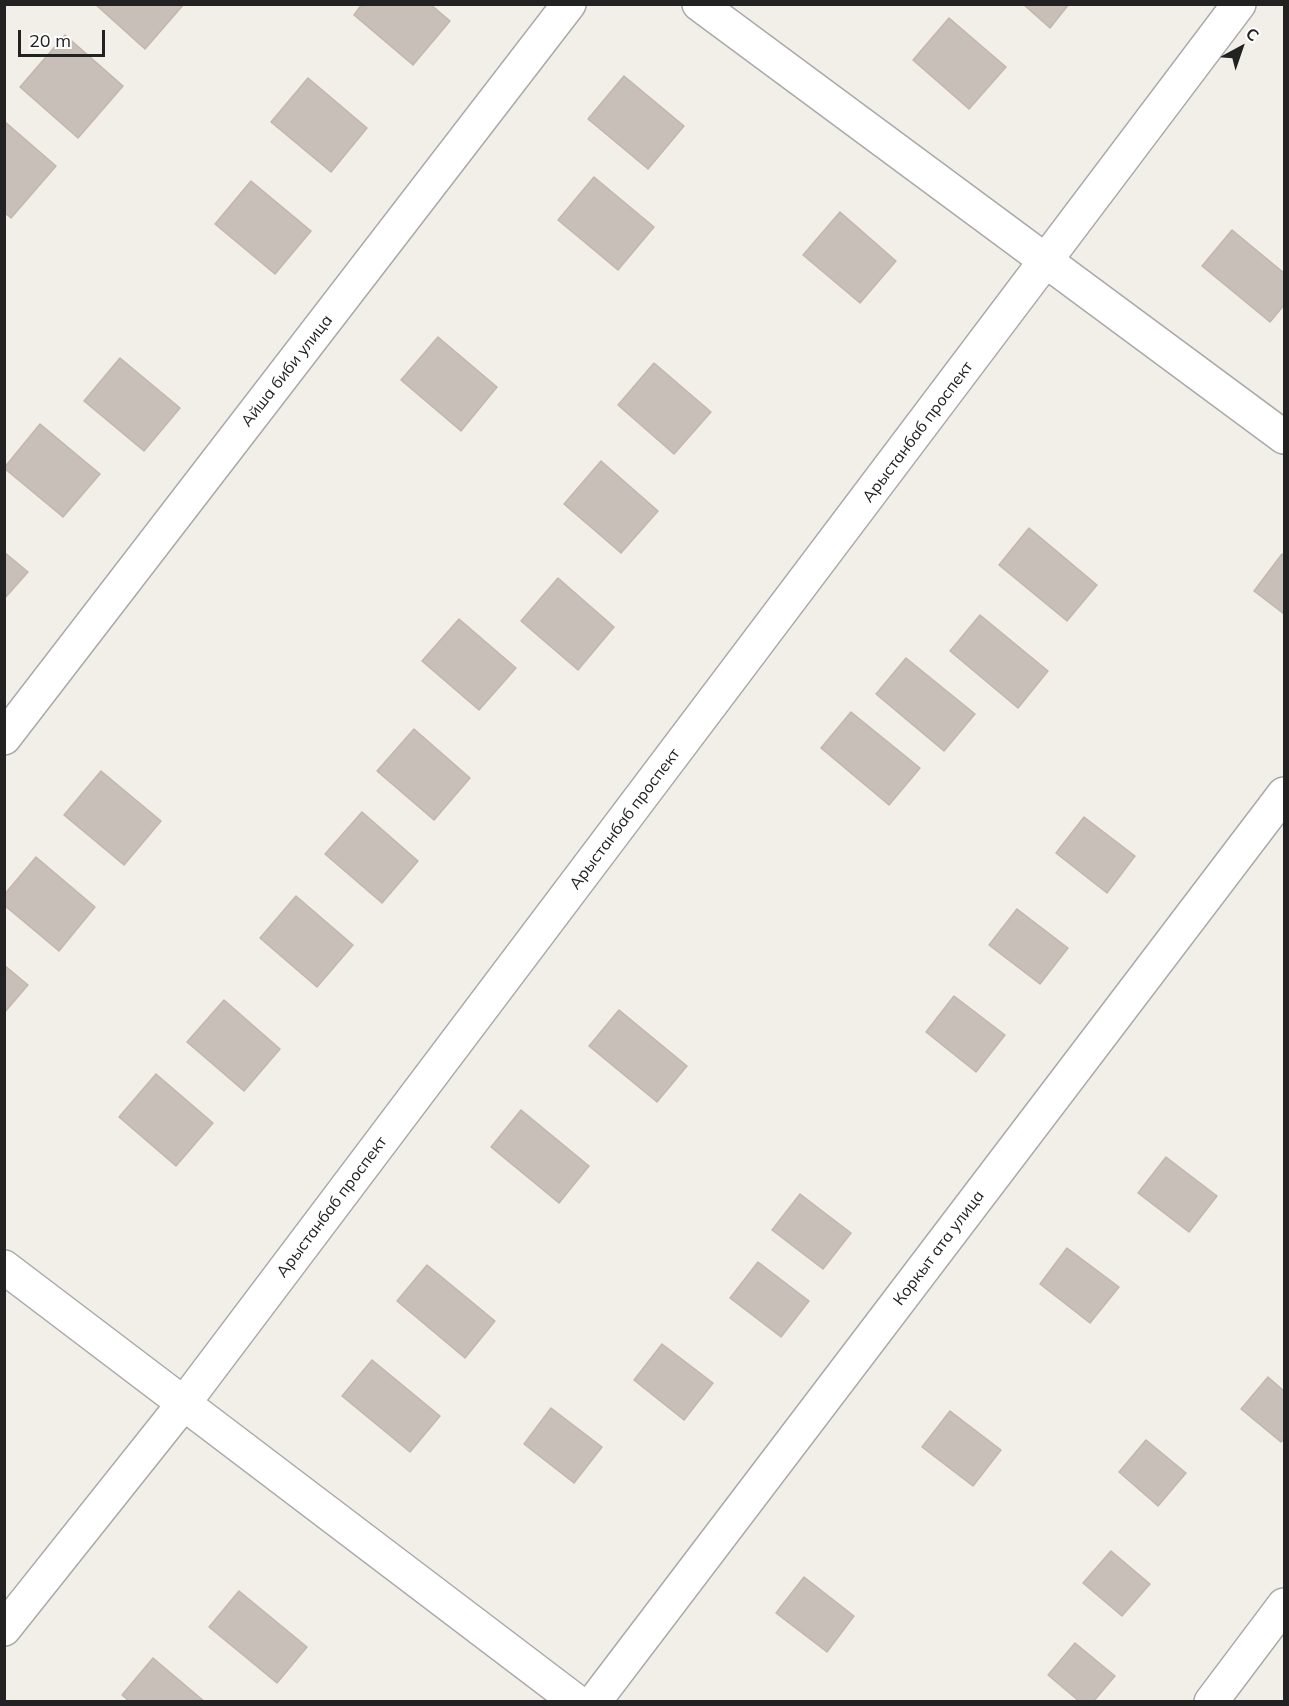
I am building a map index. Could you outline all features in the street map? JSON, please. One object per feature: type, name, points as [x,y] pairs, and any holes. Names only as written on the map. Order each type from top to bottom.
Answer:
[{"type":"street","name":"Айша биби улица","points":[[4,738],[569,4]]},
{"type":"street","points":[[699,4],[1284,437]]},
{"type":"street","name":"Арыстанбаб проспект","points":[[4,1629],[184,1403],[1239,4]]},
{"type":"street","name":"Коркыт ата улица","points":[[594,1701],[1284,794]]},
{"type":"street","points":[[4,1268],[577,1701]]},
{"type":"street","points":[[1211,1701],[1284,1605]]},
{"type":"building","points":[[95,4],[184,4],[145,49]]},
{"type":"building","points":[[362,4],[430,4],[450,21],[413,65],[354,15]]},
{"type":"building","points":[[1023,4],[1069,4],[1050,28]]},
{"type":"building","points":[[949,18],[1006,67],[969,109],[913,60]]},
{"type":"building","points":[[65,35],[123,86],[78,138],[20,87]]},
{"type":"building","points":[[624,76],[684,126],[648,169],[588,119]]},
{"type":"building","points":[[308,78],[367,128],[331,172],[271,122]]},
{"type":"building","points":[[4,121],[56,166],[11,218],[4,212]]},
{"type":"building","points":[[594,177],[654,227],[618,270],[558,220]]},
{"type":"building","points":[[251,181],[311,231],[275,274],[215,224]]},
{"type":"building","points":[[840,212],[896,261],[860,303],[803,255]]},
{"type":"building","points":[[1232,230],[1284,273],[1284,305],[1270,322],[1202,266]]},
{"type":"building","points":[[438,337],[497,387],[461,431],[401,380]]},
{"type":"building","points":[[120,358],[180,408],[144,451],[84,401]]},
{"type":"building","points":[[654,363],[711,412],[674,454],[618,405]]},
{"type":"building","points":[[40,424],[100,474],[63,517],[4,468]]},
{"type":"building","points":[[601,461],[658,511],[621,553],[564,504]]},
{"type":"building","points":[[1029,528],[1097,585],[1067,621],[999,565]]},
{"type":"building","points":[[4,552],[28,572],[4,599]]},
{"type":"building","points":[[1282,554],[1284,556],[1284,614],[1254,591]]},
{"type":"building","points":[[558,578],[614,627],[578,670],[521,621]]},
{"type":"building","points":[[980,615],[1048,671],[1018,708],[950,651]]},
{"type":"building","points":[[459,619],[516,668],[479,710],[422,661]]},
{"type":"building","points":[[906,658],[975,714],[944,751],[876,694]]},
{"type":"building","points":[[851,712],[920,768],[889,805],[821,748]]},
{"type":"building","points":[[414,729],[470,778],[434,820],[377,771]]},
{"type":"building","points":[[101,771],[161,821],[124,865],[64,815]]},
{"type":"building","points":[[362,812],[418,861],[382,903],[325,854]]},
{"type":"building","points":[[1084,817],[1135,856],[1107,893],[1056,853]]},
{"type":"building","points":[[36,857],[95,907],[59,951],[4,905],[4,895]]},
{"type":"building","points":[[296,896],[353,945],[317,987],[260,938]]},
{"type":"building","points":[[1017,909],[1068,948],[1040,984],[989,945]]},
{"type":"building","points":[[4,965],[28,985],[4,1013]]},
{"type":"building","points":[[954,996],[1005,1035],[976,1072],[926,1032]]},
{"type":"building","points":[[224,1000],[280,1049],[244,1091],[187,1042]]},
{"type":"building","points":[[619,1010],[687,1066],[657,1102],[589,1046]]},
{"type":"building","points":[[156,1074],[213,1123],[176,1166],[119,1117]]},
{"type":"building","points":[[521,1110],[589,1166],[559,1203],[491,1147]]},
{"type":"building","points":[[1166,1157],[1217,1196],[1189,1232],[1138,1193]]},
{"type":"building","points":[[800,1194],[851,1233],[823,1269],[772,1230]]},
{"type":"building","points":[[1067,1248],[1119,1287],[1090,1323],[1040,1284]]},
{"type":"building","points":[[758,1262],[809,1301],[781,1337],[730,1298]]},
{"type":"building","points":[[427,1265],[495,1321],[465,1358],[397,1301]]},
{"type":"building","points":[[662,1344],[713,1383],[684,1420],[634,1380]]},
{"type":"building","points":[[372,1360],[440,1416],[410,1452],[342,1396]]},
{"type":"building","points":[[1268,1377],[1284,1391],[1284,1438],[1281,1442],[1241,1409]]},
{"type":"building","points":[[551,1408],[602,1447],[574,1483],[524,1444]]},
{"type":"building","points":[[950,1411],[1001,1450],[973,1486],[922,1447]]},
{"type":"building","points":[[1146,1440],[1186,1473],[1158,1506],[1119,1472]]},
{"type":"building","points":[[1111,1551],[1150,1584],[1122,1616],[1083,1583]]},
{"type":"building","points":[[804,1577],[854,1616],[827,1652],[776,1613]]},
{"type":"building","points":[[239,1591],[307,1647],[277,1683],[209,1627]]},
{"type":"building","points":[[1075,1643],[1115,1676],[1093,1702],[1080,1702],[1048,1675]]},
{"type":"building","points":[[153,1658],[205,1702],[130,1702],[122,1695]]}]
